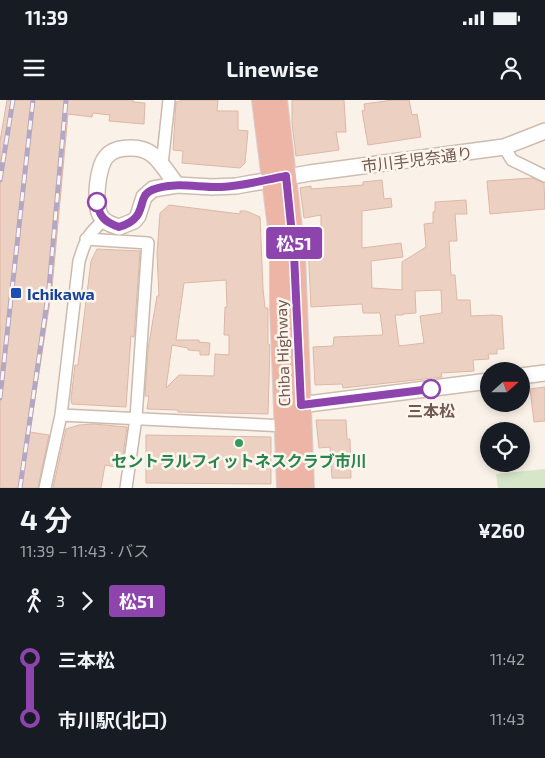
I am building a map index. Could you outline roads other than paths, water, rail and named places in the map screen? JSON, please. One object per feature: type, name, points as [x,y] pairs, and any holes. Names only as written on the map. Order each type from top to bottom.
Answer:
[{"type":"highway","name":"Chiba Highway","points":[[262,100],[279,178],[280,307],[290,413],[304,488]]},
{"type":"highway","points":[[277,100],[279,178]]},
{"type":"highway","name":"Chiba Highway","points":[[287,488],[290,413]]},
{"type":"street","points":[[162,165],[169,100]]},
{"type":"street","name":"市川手児奈通り","points":[[104,220],[119,227],[128,225],[138,216],[144,197],[153,189],[177,185],[224,186],[504,147],[545,131]]},
{"type":"street","points":[[504,147],[512,160],[545,176]]},
{"type":"street","points":[[45,488],[60,416],[79,261],[86,239],[104,220],[98,212],[97,202],[101,166],[106,157],[114,151],[123,148],[145,150],[153,155],[177,185]]},
{"type":"street","points":[[86,239],[148,243],[136,418],[126,488]]},
{"type":"street","points":[[530,375],[545,373]]},
{"type":"street","points":[[60,416],[136,418],[290,413],[480,382]]},
{"type":"railway","points":[[0,180],[13,100]]},
{"type":"railway","points":[[0,398],[33,100]]},
{"type":"railway","points":[[20,488],[49,288],[66,100]]},
{"type":"place","name":"Ichikawa","points":[[16,293]]},
{"type":"place","name":"三本松","points":[[431,389]]},
{"type":"place","name":"セントラルフィットネスクラブ市川","points":[[239,443]]}]
